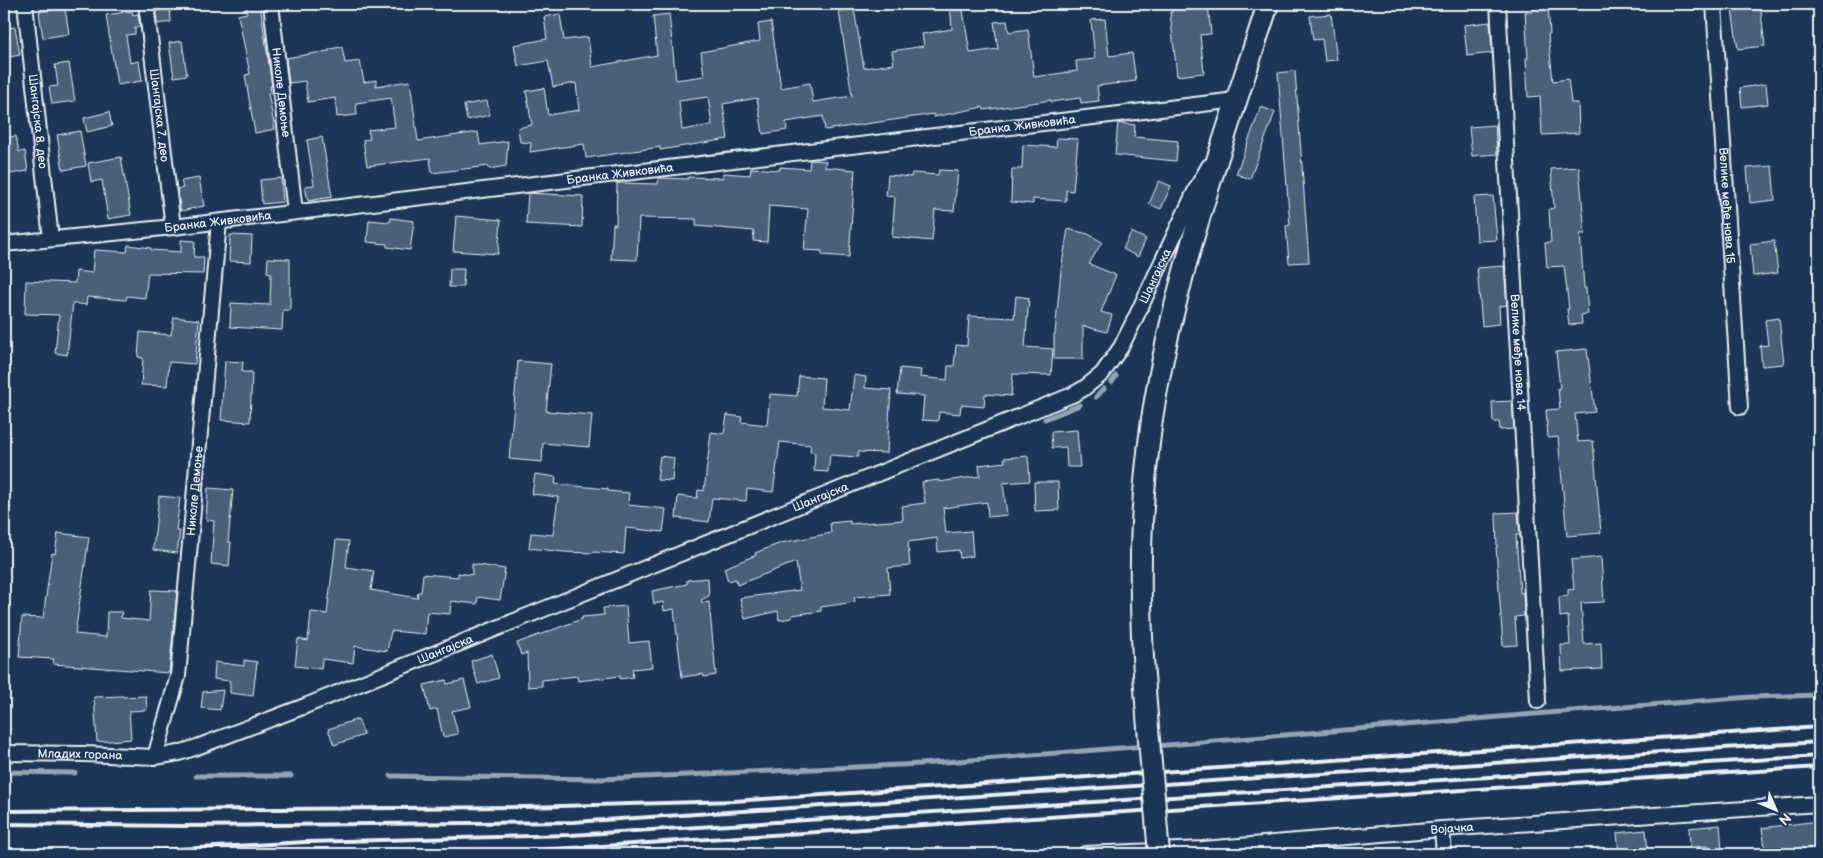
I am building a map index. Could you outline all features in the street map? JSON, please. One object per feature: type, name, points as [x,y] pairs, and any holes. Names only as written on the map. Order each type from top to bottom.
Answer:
[{"type":"main road","name":"Шангајска","points":[[1222,146],[1268,4]]},
{"type":"main road","points":[[1159,854],[1146,686],[1140,559],[1146,468],[1165,341],[1222,146]]},
{"type":"street","name":"Шангајска 8. део","points":[[25,4],[51,239]]},
{"type":"street","name":"Шангајска 7. део","points":[[146,4],[174,227]]},
{"type":"street","name":"Николе Демоње","points":[[271,4],[295,212]]},
{"type":"street","name":"Велике међе нова 14","points":[[1498,4],[1538,701]]},
{"type":"street","name":"Велике међе нова 15","points":[[1714,4],[1740,407]]},
{"type":"street","name":"Бранка Живковића","points":[[4,244],[219,222],[1236,100]]},
{"type":"street","name":"Шангајска","points":[[156,758],[197,747],[305,706],[1054,403],[1083,389],[1102,374],[1121,347],[1197,187],[1222,146]]},
{"type":"street","name":"Николе Демоње","points":[[156,758],[178,676],[219,222]]},
{"type":"street","name":"Младих горана","points":[[4,753],[84,754],[156,758]]},
{"type":"street","name":"Војачка","points":[[1085,854],[1203,849],[1442,829],[1819,804]]},
{"type":"street","points":[[1442,829],[1444,854]]},
{"type":"building","points":[[246,4],[260,4],[272,86],[270,86],[271,93],[268,93],[275,129],[255,133],[245,75],[250,74],[238,15],[247,13]]},
{"type":"building","points":[[950,4],[962,4],[970,53],[998,49],[994,22],[1007,21],[1009,32],[1028,29],[1034,77],[1077,71],[1076,61],[1095,59],[1091,20],[1105,19],[1109,56],[1132,53],[1136,81],[1097,86],[1099,101],[1081,103],[1080,98],[1051,102],[1051,100],[984,110],[983,107],[934,117],[934,114],[825,130],[823,116],[786,122],[787,130],[763,134],[757,98],[723,104],[728,139],[660,150],[660,147],[586,158],[584,144],[530,152],[531,143],[520,142],[518,128],[532,125],[526,91],[544,88],[548,115],[579,110],[576,83],[553,87],[548,61],[518,66],[514,45],[547,39],[544,17],[560,14],[564,40],[588,37],[592,67],[657,55],[653,16],[669,14],[676,80],[704,76],[701,52],[760,41],[758,24],[771,22],[781,88],[810,83],[813,102],[852,96],[839,11],[854,9],[864,68],[894,64],[892,51],[924,46],[922,34],[952,29]],"holes":[[[708,97],[712,125],[682,130],[679,101]]]},
{"type":"building","points":[[1171,4],[1208,4],[1211,34],[1200,35],[1204,73],[1177,76],[1170,12],[1172,12]]},
{"type":"building","points":[[1548,4],[1550,34],[1548,34],[1553,81],[1568,79],[1571,103],[1578,103],[1579,133],[1542,135],[1540,96],[1528,97],[1525,12],[1532,12],[1531,5]]},
{"type":"building","points":[[1731,4],[1760,4],[1765,46],[1738,49]]},
{"type":"building","points":[[65,8],[69,34],[43,38],[39,12]]},
{"type":"building","points":[[170,9],[171,22],[157,24],[156,11]]},
{"type":"building","points":[[132,11],[133,15],[138,14],[140,27],[135,28],[135,34],[126,35],[130,63],[139,61],[142,81],[117,85],[106,15]]},
{"type":"building","points":[[1331,14],[1337,60],[1325,61],[1322,39],[1313,40],[1310,16]]},
{"type":"building","points":[[1490,22],[1492,53],[1467,56],[1464,25]]},
{"type":"building","points":[[15,27],[20,55],[4,58],[4,29]]},
{"type":"building","points":[[182,41],[187,75],[174,77],[169,43]]},
{"type":"building","points":[[342,47],[345,63],[360,61],[364,82],[376,80],[376,86],[410,81],[418,141],[478,132],[480,145],[508,141],[506,166],[489,169],[488,166],[432,173],[430,158],[367,166],[363,140],[370,139],[368,130],[395,127],[391,98],[356,103],[357,115],[337,117],[335,98],[308,102],[305,81],[289,83],[286,58]]},
{"type":"building","points":[[69,63],[75,101],[52,104],[49,87],[58,86],[55,65]]},
{"type":"building","points":[[1295,71],[1309,262],[1289,263],[1286,226],[1290,225],[1278,73]]},
{"type":"building","points":[[1766,84],[1768,104],[1742,107],[1740,88]]},
{"type":"building","points":[[487,101],[490,115],[467,120],[464,105]]},
{"type":"building","points":[[1261,107],[1275,112],[1250,179],[1236,174]]},
{"type":"building","points":[[109,112],[112,126],[87,132],[84,118]]},
{"type":"building","points":[[1118,123],[1135,125],[1134,137],[1178,141],[1176,161],[1115,155]]},
{"type":"building","points":[[1495,125],[1497,154],[1472,156],[1469,127]]},
{"type":"building","points":[[80,131],[86,166],[63,170],[57,135]]},
{"type":"building","points":[[16,136],[19,152],[25,151],[28,171],[4,175],[4,138]]},
{"type":"building","points":[[322,137],[332,197],[308,201],[305,186],[314,185],[307,140]]},
{"type":"building","points":[[1057,138],[1078,139],[1073,191],[1066,190],[1066,201],[1033,199],[1033,204],[1011,202],[1012,169],[1022,169],[1023,145],[1056,147]]},
{"type":"building","points":[[121,157],[131,215],[108,219],[102,180],[91,182],[88,163]]},
{"type":"building","points":[[810,160],[826,161],[825,167],[855,170],[849,257],[822,255],[822,251],[804,250],[808,209],[769,206],[767,242],[753,241],[754,231],[696,226],[696,219],[639,218],[637,260],[611,259],[613,224],[616,225],[617,183],[658,184],[659,178],[723,178],[723,173],[750,175],[751,168],[809,169]]},
{"type":"building","points":[[1772,166],[1775,200],[1750,203],[1747,168]]},
{"type":"building","points":[[1579,167],[1585,234],[1580,234],[1588,314],[1581,315],[1582,324],[1569,325],[1564,266],[1547,267],[1545,243],[1551,242],[1549,209],[1554,208],[1551,169]]},
{"type":"building","points":[[939,170],[958,171],[954,211],[935,210],[932,241],[892,237],[895,197],[886,196],[888,175],[911,177],[912,173],[938,175]]},
{"type":"building","points":[[199,178],[204,206],[181,211],[177,189],[183,188],[181,181]]},
{"type":"building","points":[[281,178],[283,202],[262,204],[260,180]]},
{"type":"building","points":[[1159,181],[1171,186],[1161,209],[1149,204]]},
{"type":"building","points":[[528,193],[583,196],[582,227],[526,224]]},
{"type":"building","points":[[1493,196],[1497,240],[1477,241],[1474,197]]},
{"type":"building","points":[[456,216],[501,220],[498,254],[453,251]]},
{"type":"building","points":[[391,218],[414,221],[410,250],[387,247],[387,244],[367,242],[369,220],[390,222]]},
{"type":"building","points":[[1068,229],[1088,234],[1102,242],[1089,264],[1116,275],[1101,312],[1112,315],[1107,332],[1083,326],[1083,359],[1054,359],[1054,334],[1061,270]]},
{"type":"building","points":[[1131,232],[1146,239],[1138,257],[1123,249]]},
{"type":"building","points":[[230,235],[252,236],[251,262],[229,261]]},
{"type":"building","points":[[181,240],[195,241],[194,257],[204,257],[203,274],[148,273],[145,298],[127,296],[126,300],[87,297],[86,305],[73,303],[67,355],[55,353],[59,315],[25,314],[26,281],[75,283],[76,271],[92,273],[94,250],[127,252],[128,245],[151,248],[151,250],[181,252]]},
{"type":"building","points":[[1774,241],[1778,273],[1753,276],[1750,244]]},
{"type":"building","points":[[268,258],[290,259],[290,310],[283,310],[282,330],[230,327],[231,303],[270,305],[271,273],[267,272]]},
{"type":"building","points":[[1504,266],[1507,305],[1499,306],[1500,324],[1482,326],[1477,268]]},
{"type":"building","points":[[450,269],[464,269],[463,287],[449,287]]},
{"type":"building","points":[[1016,296],[1029,298],[1025,347],[1053,349],[1051,375],[1013,374],[1011,396],[985,394],[984,407],[961,405],[960,414],[939,412],[938,421],[922,420],[924,396],[897,394],[900,368],[921,370],[920,377],[947,380],[948,366],[954,366],[956,345],[967,346],[969,316],[1014,318]]},
{"type":"building","points":[[174,317],[199,320],[195,364],[169,362],[167,386],[141,385],[143,358],[138,357],[140,332],[171,335]]},
{"type":"building","points":[[1779,318],[1784,364],[1762,366],[1760,346],[1768,345],[1765,320]]},
{"type":"building","points":[[1587,349],[1595,412],[1575,414],[1578,442],[1593,441],[1601,533],[1567,536],[1558,437],[1548,438],[1546,410],[1560,409],[1556,352]]},
{"type":"building","points":[[225,361],[243,362],[242,372],[252,372],[250,422],[221,420]]},
{"type":"building","points":[[518,361],[551,364],[546,411],[592,415],[589,447],[543,443],[542,462],[509,459]]},
{"type":"building","points":[[854,375],[866,377],[865,388],[891,390],[887,453],[858,452],[858,457],[830,455],[828,472],[814,471],[815,453],[810,452],[811,445],[780,442],[773,492],[747,489],[746,501],[712,498],[709,522],[676,518],[678,496],[697,498],[698,490],[704,491],[711,432],[724,434],[727,415],[742,417],[741,422],[767,425],[770,394],[797,396],[799,376],[824,378],[822,407],[850,410]]},
{"type":"building","points":[[1512,401],[1514,429],[1500,430],[1499,422],[1493,422],[1492,402]]},
{"type":"building","points":[[1077,430],[1080,467],[1067,467],[1066,447],[1052,448],[1051,432]]},
{"type":"building","points":[[660,456],[674,458],[672,481],[657,480]]},
{"type":"building","points":[[1028,456],[1030,481],[1003,483],[1007,515],[988,517],[987,502],[943,508],[946,533],[971,531],[973,556],[960,558],[959,550],[938,552],[937,538],[908,542],[910,566],[888,568],[890,594],[854,597],[855,602],[821,607],[821,611],[792,615],[792,618],[779,620],[778,611],[745,619],[740,598],[800,590],[796,562],[737,585],[736,579],[728,581],[724,568],[781,543],[831,533],[830,523],[850,521],[850,524],[903,520],[902,506],[925,503],[922,482],[939,480],[939,482],[980,476],[979,465],[1005,462],[1004,458]]},
{"type":"building","points":[[535,474],[556,477],[555,484],[629,493],[628,505],[666,509],[663,532],[626,528],[624,554],[564,552],[529,548],[531,533],[553,535],[558,497],[532,494]]},
{"type":"building","points":[[1034,482],[1058,482],[1059,510],[1035,511]]},
{"type":"building","points":[[208,488],[233,490],[228,542],[231,542],[229,566],[211,564],[214,521],[206,520]]},
{"type":"building","points":[[159,496],[180,498],[176,531],[180,531],[177,553],[153,550]]},
{"type":"building","points":[[1518,512],[1520,535],[1516,535],[1520,593],[1523,593],[1524,616],[1515,617],[1517,645],[1503,646],[1496,547],[1496,513]]},
{"type":"building","points":[[58,533],[89,537],[75,634],[106,637],[107,612],[122,612],[121,618],[149,621],[151,590],[177,591],[169,673],[53,664],[54,659],[19,657],[22,617],[43,618],[52,553],[55,554]]},
{"type":"building","points":[[336,540],[349,541],[346,567],[374,571],[371,590],[417,598],[418,592],[421,592],[423,574],[458,577],[458,573],[472,575],[472,564],[505,569],[500,600],[478,597],[477,604],[451,601],[450,614],[427,612],[425,634],[391,631],[387,651],[355,646],[353,663],[322,659],[321,669],[295,666],[298,639],[308,641],[311,612],[327,614]]},
{"type":"building","points":[[1601,557],[1604,602],[1581,603],[1584,644],[1601,643],[1602,669],[1562,671],[1561,645],[1570,645],[1568,616],[1560,617],[1559,597],[1568,596],[1568,590],[1574,589],[1571,560]]},
{"type":"building","points":[[708,578],[709,596],[701,600],[702,603],[709,602],[716,675],[704,677],[703,674],[682,677],[674,609],[664,611],[663,602],[654,604],[652,591],[687,584],[687,580]]},
{"type":"building","points":[[626,606],[629,643],[649,641],[652,667],[632,669],[633,677],[620,679],[620,676],[578,681],[577,676],[542,680],[542,686],[528,687],[527,653],[521,655],[517,643],[582,619],[582,617],[604,615],[603,608]]},
{"type":"building","points":[[492,654],[499,678],[478,684],[471,661]]},
{"type":"building","points":[[244,660],[257,662],[253,696],[230,693],[230,681],[214,679],[215,662],[244,666]]},
{"type":"building","points":[[446,680],[447,684],[464,680],[471,707],[452,711],[458,734],[443,737],[437,709],[430,711],[424,685]]},
{"type":"building","points":[[223,690],[220,710],[201,708],[203,692]]},
{"type":"building","points":[[146,696],[147,710],[129,711],[131,739],[97,742],[94,697]]},
{"type":"building","points":[[358,719],[364,735],[334,745],[328,729]]},
{"type":"building","points":[[1819,821],[1819,852],[1766,854],[1762,828]]},
{"type":"building","points":[[1720,825],[1722,851],[1708,852],[1707,846],[1690,847],[1689,828]]},
{"type":"building","points":[[1646,830],[1648,854],[1619,854],[1617,833]]},
{"type":"waterway","points":[[1112,382],[1116,376]]},
{"type":"waterway","points":[[1096,397],[1104,389]]},
{"type":"waterway","points":[[1045,419],[1080,405]]},
{"type":"waterway","points":[[1155,746],[1751,697],[1819,695]]},
{"type":"waterway","points":[[391,776],[601,779],[920,764],[1146,746]]},
{"type":"waterway","points":[[4,772],[75,773]]},
{"type":"waterway","points":[[196,776],[291,776]]},
{"type":"railway","points":[[4,811],[526,807],[734,801],[1819,727]]},
{"type":"railway","points":[[4,824],[184,826],[573,822],[1819,742]]},
{"type":"railway","points":[[88,854],[306,842],[571,835],[1819,756]]},
{"type":"railway","points":[[477,854],[1819,767]]}]
